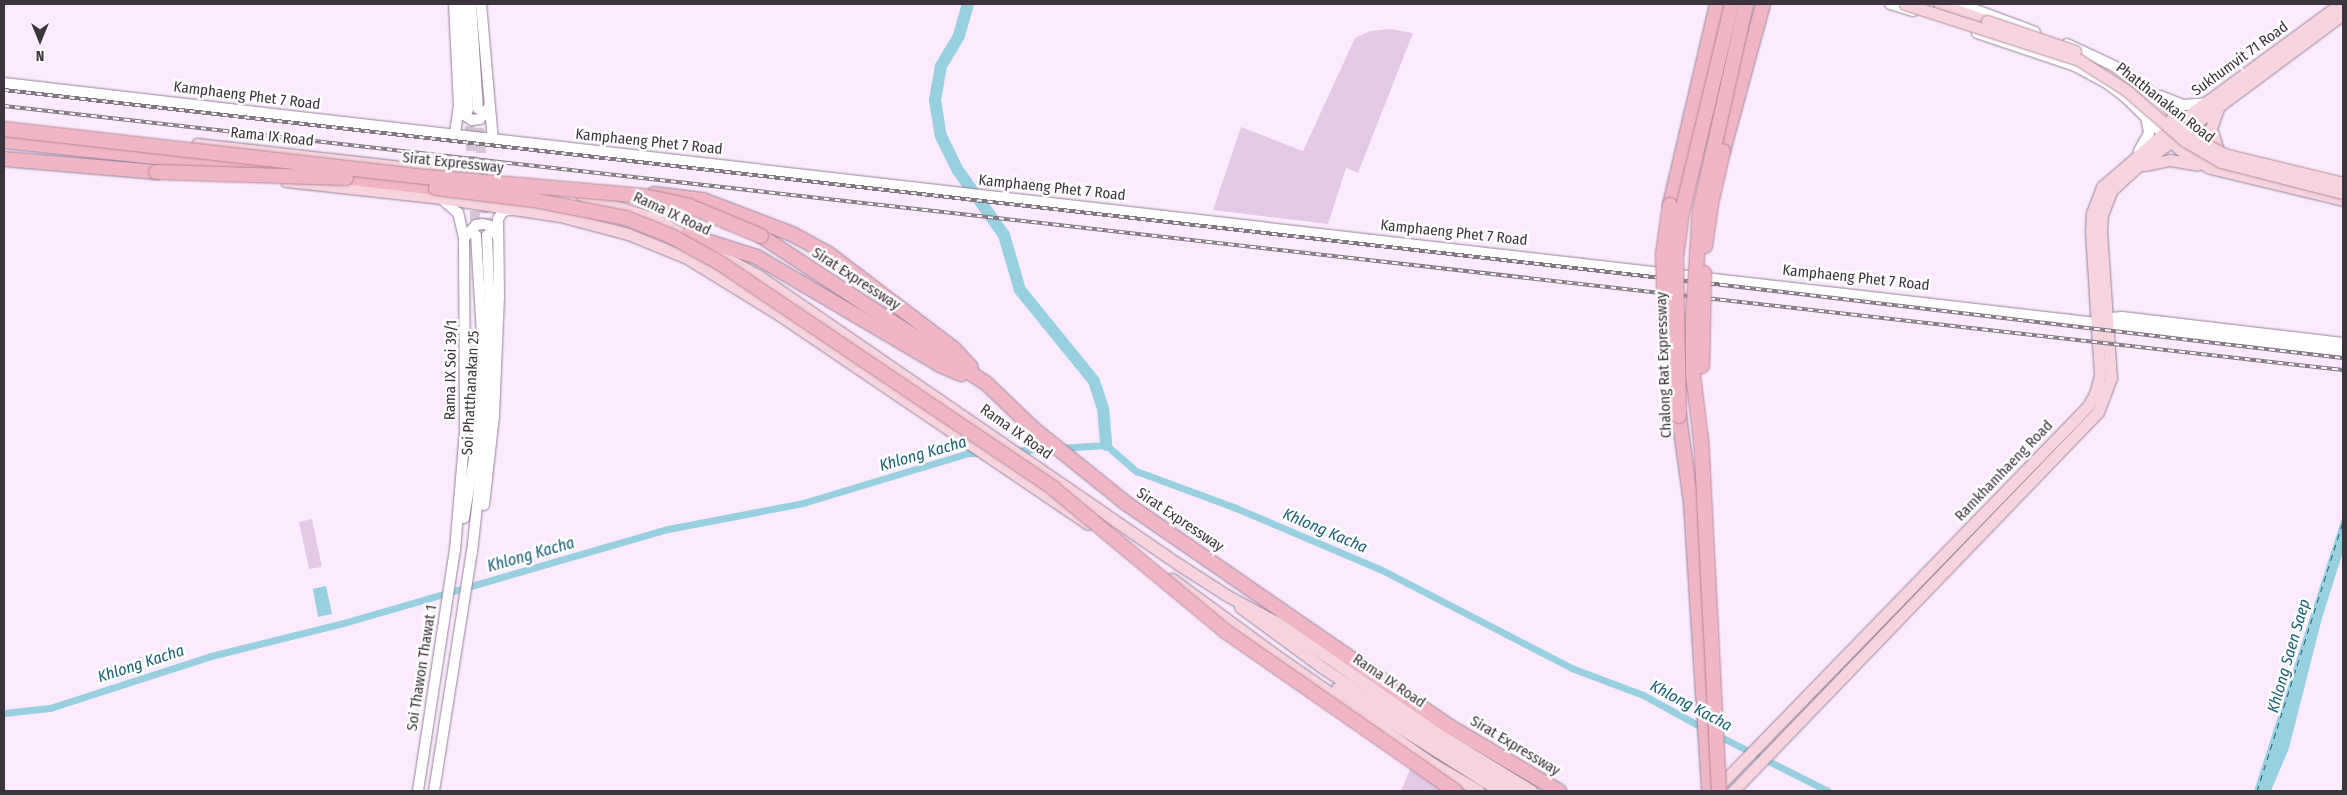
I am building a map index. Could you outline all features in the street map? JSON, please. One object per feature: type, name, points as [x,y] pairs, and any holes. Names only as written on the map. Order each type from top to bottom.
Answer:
[{"type":"highway","points":[[1679,416],[1665,314],[1663,254],[1670,205],[1717,4]]},
{"type":"highway","name":"Chalong Rat Expressway","points":[[1709,791],[1690,503],[1679,416],[1676,257],[1682,212],[1732,4]]},
{"type":"highway","name":"Chalong Rat Expressway","points":[[1719,791],[1701,440],[1693,375],[1693,329],[1700,210],[1746,4]]},
{"type":"highway","points":[[1701,440],[1704,256],[1711,204],[1763,4]]},
{"type":"highway","name":"Sirat Expressway","points":[[4,129],[427,177],[644,196],[690,206],[761,236],[987,384],[1035,430],[1127,504],[1449,726],[1559,791]]},
{"type":"highway","name":"Sirat Expressway","points":[[4,141],[346,178],[587,208],[626,218],[671,236],[720,263],[1053,488],[1225,631],[1455,791]]},
{"type":"highway","points":[[4,159],[205,175],[346,178]]},
{"type":"highway","points":[[573,193],[681,196],[726,206],[770,223],[829,254],[953,348],[987,384]]},
{"type":"highway","points":[[687,235],[757,257],[940,366],[987,384]]},
{"type":"main road","points":[[454,4],[469,108]]},
{"type":"main road","points":[[462,4],[469,108]]},
{"type":"main road","points":[[455,135],[469,108],[471,4]]},
{"type":"main road","points":[[481,4],[493,140]]},
{"type":"main road","name":"Phatthanakan Road","points":[[1890,4],[2085,71],[2124,96],[2163,134]]},
{"type":"main road","name":"Phatthanakan Road","points":[[1905,4],[2079,60],[2126,90],[2196,149],[2238,162]]},
{"type":"main road","name":"Phatthanakan Road","points":[[1939,4],[2081,53],[2131,85],[2199,141],[2238,162]]},
{"type":"main road","name":"Phatthanakan Road","points":[[1960,4],[2093,55],[2146,89],[2186,125]]},
{"type":"main road","name":"Sukhumvit 71 Road","points":[[2186,125],[2205,104],[2340,4]]},
{"type":"main road","name":"Sukhumvit 71 Road","points":[[2186,125],[2218,108],[2343,14]]},
{"type":"main road","points":[[2085,71],[2091,66],[2093,55]]},
{"type":"main road","name":"Kamphaeng Phet 7 Road","points":[[4,83],[493,140],[2096,320],[2343,343]]},
{"type":"main road","points":[[2146,89],[2176,104],[2205,104]]},
{"type":"main road","points":[[469,108],[461,113],[472,120],[480,118],[489,107]]},
{"type":"main road","points":[[2217,147],[2211,128],[2218,108]]},
{"type":"main road","points":[[2135,163],[2147,140],[2149,127],[2146,116]]},
{"type":"main road","name":"Rama IX Road","points":[[4,122],[456,172],[573,193],[621,206],[687,235],[759,276],[1228,596],[1278,623],[1518,788]]},
{"type":"main road","points":[[2186,125],[2217,147],[2343,178]]},
{"type":"main road","name":"Ramkhamhaeng Road","points":[[1714,791],[1769,736],[1843,668],[2089,423],[2104,401],[2111,378],[2102,215],[2111,191],[2135,163],[2163,134],[2186,125]]},
{"type":"main road","name":"Ramkhamhaeng Road","points":[[1737,787],[1779,745],[1843,668],[2043,451],[2078,418],[2095,394],[2100,375],[2092,214],[2102,187],[2135,163],[2172,143],[2186,125]]},
{"type":"main road","points":[[2163,134],[2172,143],[2210,168]]},
{"type":"main road","name":"Rama IX Road","points":[[4,147],[441,198],[560,216],[628,234],[687,258],[996,461],[1210,606],[1265,648],[1433,764],[1479,791]]},
{"type":"main road","points":[[2135,163],[2170,160],[2343,200]]},
{"type":"main road","points":[[2238,162],[2343,183]]},
{"type":"main road","points":[[2238,162],[2343,193]]},
{"type":"main road","points":[[2294,166],[2324,183],[2343,188]]},
{"type":"main road","points":[[2303,190],[2324,183]]},
{"type":"main road","name":"Rama IX Soi 39/1","points":[[441,198],[458,213],[464,238],[465,430],[455,550]]},
{"type":"main road","points":[[472,552],[482,516],[491,454],[499,306],[499,215],[515,209]]},
{"type":"main road","points":[[464,238],[476,225],[483,224],[491,226],[498,237]]},
{"type":"main road","name":"Soi Phatthanakan 25","points":[[455,550],[462,529],[478,422],[482,336],[481,235],[491,340],[483,453],[472,552]]},
{"type":"main road","name":"Kamphaeng Phet 7 Road","points":[[2108,320],[2343,351]]},
{"type":"main road","points":[[883,387],[896,369]]},
{"type":"main road","points":[[2043,451],[2052,460]]},
{"type":"main road","name":"Soi Thawon Thawat 1","points":[[418,791],[455,550]]},
{"type":"main road","name":"Soi Thawon Thawat 1","points":[[434,791],[472,552]]},
{"type":"main road","name":"Rama IX Road","points":[[1228,596],[1253,620],[1321,672],[1500,791]]},
{"type":"main road","name":"Rama IX Road","points":[[1210,606],[1428,738],[1518,788],[1532,791]]},
{"type":"shaded area","points":[[1390,29],[1413,33],[1358,173],[1346,168],[1328,224],[1213,210],[1241,127],[1303,151],[1355,38],[1370,31]]},
{"type":"shaded area","points":[[312,519],[322,567],[309,569],[299,522]]},
{"type":"shaded area","points":[[1415,758],[1464,790],[1464,791],[1401,791]]},
{"type":"water","points":[[2343,515],[2343,552],[2322,618],[2289,748],[2271,791],[2254,791]]},
{"type":"water","points":[[326,586],[332,614],[318,617],[313,589]]},
{"type":"waterway","points":[[968,4],[959,36],[941,66],[935,100],[941,136],[957,169],[1004,235],[1020,290],[1094,381],[1103,408],[1106,445]]},
{"type":"waterway","name":"Khlong Kacha","points":[[1013,451],[1106,445],[1136,471],[1236,508],[1380,569],[1574,669],[1643,695],[1705,729]]},
{"type":"waterway","name":"Khlong Kacha","points":[[4,713],[50,708],[211,656],[347,622],[668,529],[803,503],[969,453],[982,453]]},
{"type":"waterway","name":"Khlong Kacha","points":[[1717,735],[1828,791]]},
{"type":"ferry route","points":[[2257,791],[2343,522]]},
{"type":"tunnel","points":[[469,111],[473,182]]},
{"type":"tunnel","points":[[478,113],[487,233]]},
{"type":"tunnel","points":[[474,196],[476,232]]},
{"type":"railway","points":[[4,90],[1723,285],[2343,358]]},
{"type":"railway","points":[[4,106],[2343,370]]},
{"type":"water label","name":"Khlong Saen Saep","points":[[2289,656]]}]
